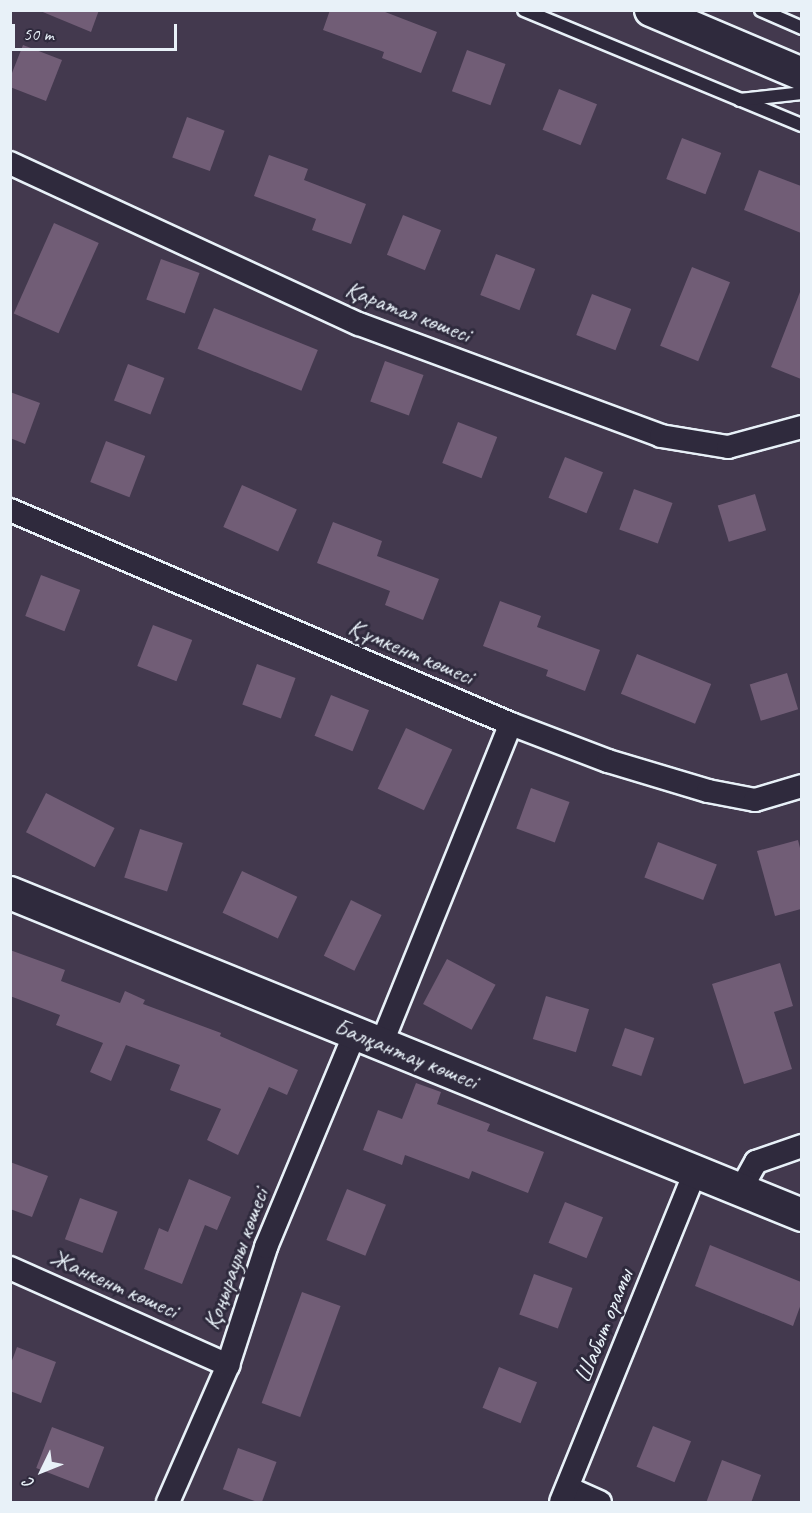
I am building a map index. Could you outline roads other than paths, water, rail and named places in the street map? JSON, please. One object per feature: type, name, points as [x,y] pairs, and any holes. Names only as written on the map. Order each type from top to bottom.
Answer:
[{"type":"street","points":[[651,10],[801,74]]},
{"type":"street","name":"Қаратал көшесі","points":[[10,163],[359,324],[661,436],[728,447],[801,427]]},
{"type":"street","name":"Құмкент көшесі","points":[[10,510],[511,724],[608,761],[708,791],[755,800],[801,786]]},
{"type":"street","name":"Қоңыраулы көшесі","points":[[168,1503],[228,1365],[266,1247],[368,1039],[511,724]]},
{"type":"street","name":"Балқантау көшесі","points":[[10,893],[696,1170],[801,1215]]},
{"type":"street","points":[[741,1189],[756,1162],[801,1146]]},
{"type":"street","name":"Шабыт орамы","points":[[565,1495],[696,1170]]},
{"type":"street","name":"Жанкент көшесі","points":[[10,1268],[228,1365]]},
{"type":"street","points":[[565,1495],[600,1503]]},
{"type":"lane","points":[[524,10],[801,125]]},
{"type":"lane","points":[[761,10],[801,28]]},
{"type":"lane","points":[[739,100],[801,93]]}]
